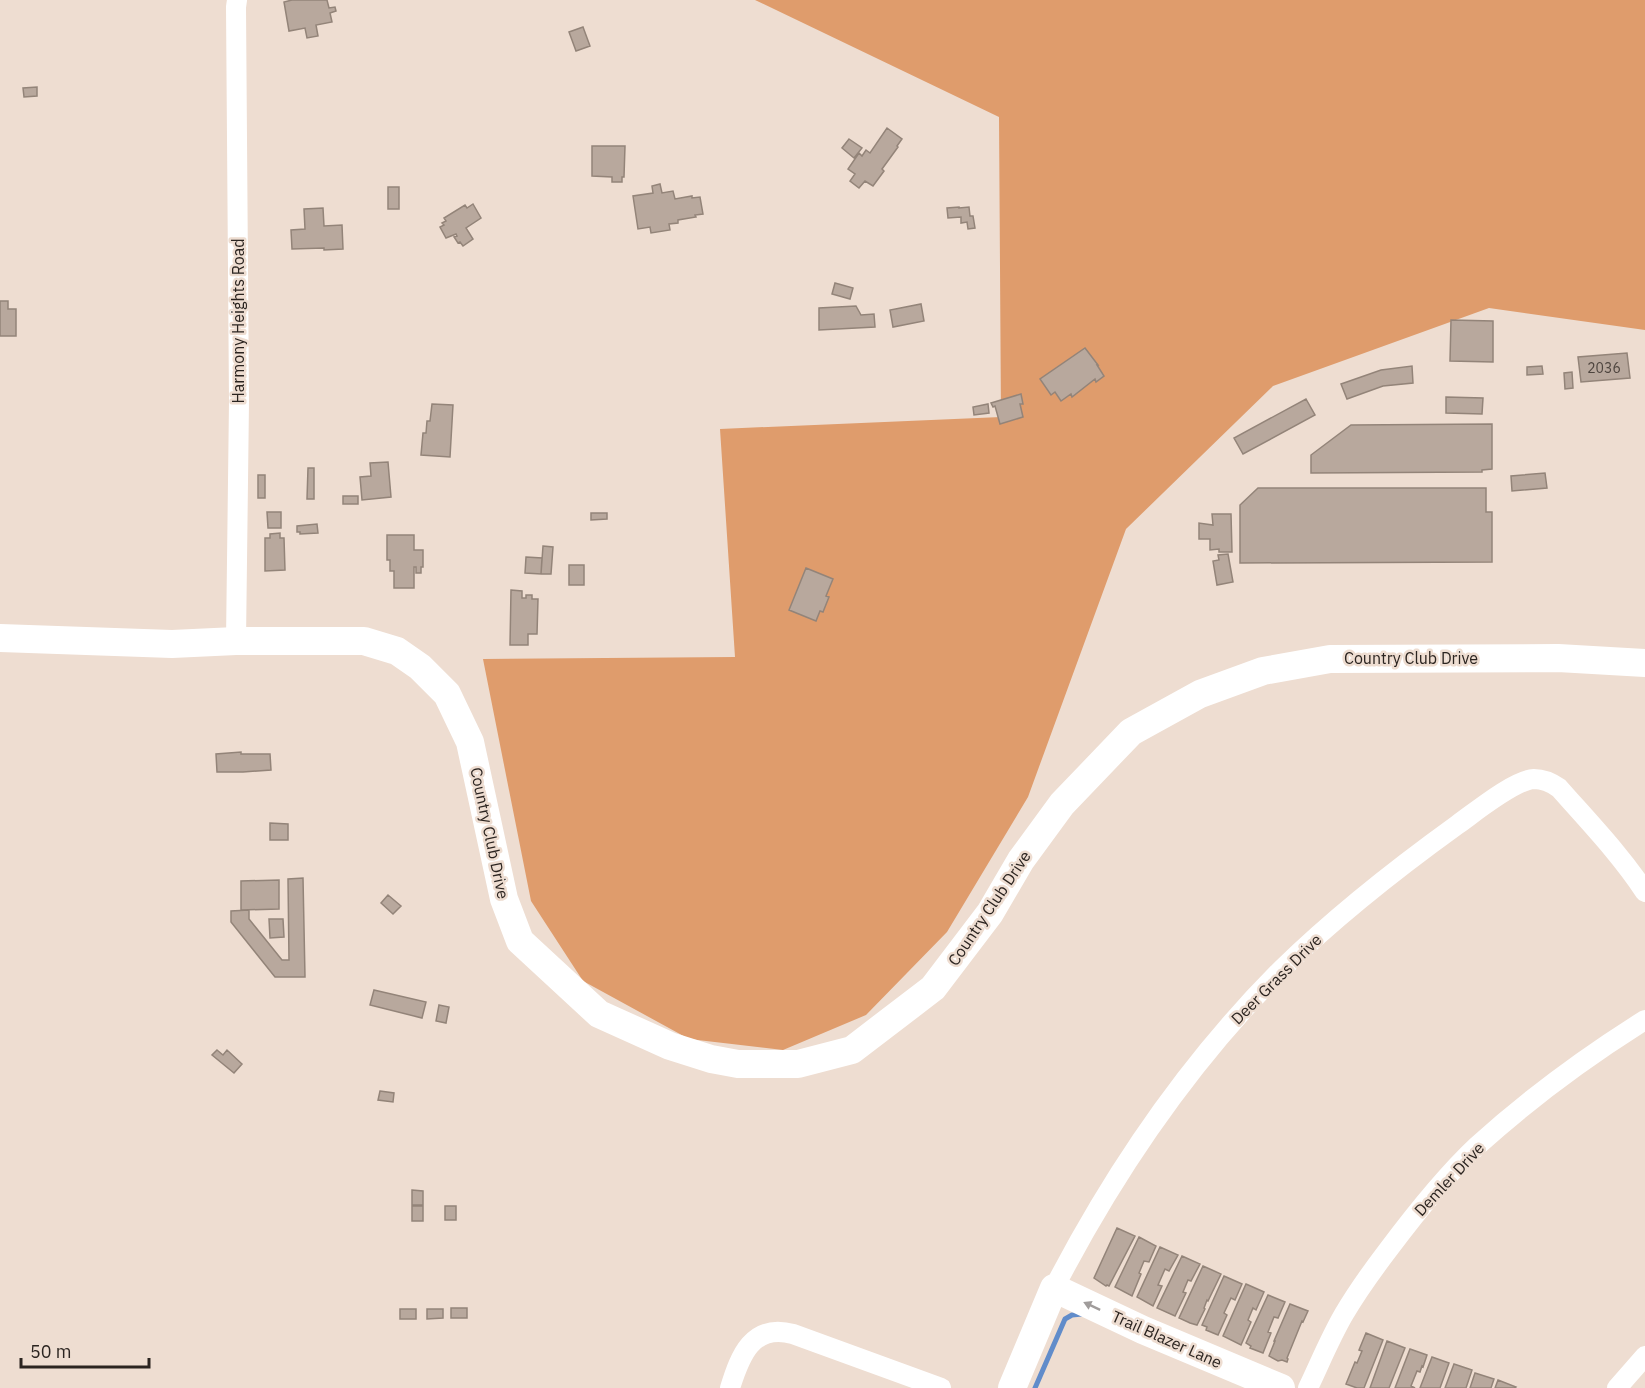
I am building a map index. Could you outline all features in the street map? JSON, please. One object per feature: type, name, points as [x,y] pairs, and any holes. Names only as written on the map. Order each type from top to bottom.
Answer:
[{"type":"street","name":"Harmony Heights Road","points":[[236,641],[239,401],[237,0]]},
{"type":"street","name":"Country Club Drive","points":[[0,638],[172,644],[364,640],[397,651],[420,668],[447,694],[470,741],[504,899],[520,941],[599,1014],[670,1046],[711,1059],[738,1064],[798,1064],[852,1050],[933,988],[990,913],[1021,860],[1062,804],[1131,732],[1200,694],[1263,671],[1330,659],[1558,658],[1645,663]]},
{"type":"street","name":"Deer Grass Drive","points":[[1012,1388],[1054,1288],[1098,1207],[1126,1163],[1207,1052],[1242,1011],[1284,968],[1364,896],[1433,842],[1503,793],[1530,780],[1541,780],[1559,788],[1632,872],[1645,892]]},
{"type":"street","name":"Demler Drive","points":[[1308,1388],[1332,1337],[1359,1290],[1417,1212],[1446,1178],[1476,1147],[1516,1113],[1595,1053],[1645,1020]]},
{"type":"street","name":"Trail Blazer Lane","points":[[1054,1288],[1143,1330],[1281,1388]]},
{"type":"street","points":[[730,1388],[737,1367],[751,1344],[764,1334],[778,1331],[793,1334],[940,1388]]},
{"type":"street","points":[[1617,1388],[1645,1356]]},
{"type":"shaded area","points":[[755,0],[1645,0],[1645,330],[1489,308],[1273,386],[1126,529],[1028,797],[947,932],[866,1015],[783,1050],[689,1039],[583,981],[531,901],[483,659],[735,657],[720,429],[1001,417],[999,117]]},
{"type":"building","points":[[327,0],[329,8],[335,7],[336,11],[330,13],[332,22],[316,25],[318,36],[307,38],[305,28],[289,31],[284,2]]},
{"type":"building","points":[[583,27],[590,46],[576,51],[569,32]]},
{"type":"building","points":[[37,87],[37,96],[24,97],[23,88]]},
{"type":"building","points":[[887,128],[902,139],[873,186],[865,181],[859,188],[850,181],[855,174],[848,169],[859,153],[862,156],[866,150],[870,153]]},
{"type":"building","points":[[849,139],[862,148],[854,158],[842,148]]},
{"type":"building","points":[[592,146],[625,146],[622,182],[612,182],[612,177],[592,176]]},
{"type":"building","points":[[660,184],[662,193],[673,191],[675,199],[700,197],[703,214],[669,224],[670,230],[651,233],[650,227],[638,229],[633,196],[653,193],[652,186]]},
{"type":"building","points":[[388,187],[399,187],[399,209],[388,209]]},
{"type":"building","points":[[473,204],[481,218],[466,228],[473,239],[463,246],[454,237],[457,236],[456,234],[446,238],[440,227],[446,221],[444,218],[465,205],[467,208]]},
{"type":"building","points":[[969,207],[975,228],[968,229],[967,222],[961,223],[961,217],[948,218],[947,208]]},
{"type":"building","points":[[323,208],[324,226],[342,225],[343,249],[292,249],[291,230],[305,229],[304,209]]},
{"type":"building","points":[[835,283],[853,288],[850,299],[832,294]]},
{"type":"building","points":[[0,301],[8,301],[8,309],[16,309],[16,336],[0,336]]},
{"type":"building","points":[[921,304],[924,321],[893,327],[890,310]]},
{"type":"building","points":[[856,306],[861,315],[874,314],[875,327],[819,330],[819,308]]},
{"type":"building","points":[[1451,320],[1493,321],[1493,362],[1450,361]]},
{"type":"building","points":[[1085,348],[1104,376],[1096,382],[1095,379],[1072,397],[1071,394],[1061,401],[1055,392],[1051,395],[1040,379]]},
{"type":"building","points":[[1627,353],[1630,378],[1581,382],[1578,357]]},
{"type":"building","points":[[1412,366],[1413,383],[1383,386],[1347,399],[1341,384],[1381,370]]},
{"type":"building","points":[[1542,366],[1543,374],[1527,375],[1527,367]]},
{"type":"building","points":[[1572,372],[1573,388],[1565,389],[1564,373]]},
{"type":"building","points":[[1021,394],[1023,404],[1020,404],[1023,417],[1000,424],[995,406],[993,407],[991,403]]},
{"type":"building","points":[[1446,397],[1483,398],[1482,414],[1446,413]]},
{"type":"building","points":[[1306,399],[1315,415],[1243,454],[1234,438]]},
{"type":"building","points":[[432,404],[453,405],[450,457],[421,455],[423,433],[426,433],[427,421],[430,421]]},
{"type":"building","points":[[988,404],[989,413],[974,415],[973,407]]},
{"type":"building","points":[[1492,424],[1492,469],[1482,470],[1482,472],[1311,473],[1311,455],[1351,425]]},
{"type":"building","points":[[388,462],[391,497],[362,500],[360,477],[371,476],[370,463]]},
{"type":"building","points":[[308,468],[314,468],[314,499],[307,499]]},
{"type":"building","points":[[1545,473],[1547,488],[1512,491],[1511,476]]},
{"type":"building","points":[[258,475],[265,475],[265,498],[258,498]]},
{"type":"building","points":[[1258,488],[1486,488],[1486,512],[1492,512],[1492,562],[1240,563],[1240,505]]},
{"type":"building","points":[[343,496],[358,496],[358,504],[343,504]]},
{"type":"building","points":[[267,512],[281,512],[281,528],[268,528]]},
{"type":"building","points":[[591,513],[607,513],[607,519],[591,520]]},
{"type":"building","points":[[1212,514],[1231,514],[1232,552],[1219,552],[1219,549],[1210,550],[1210,539],[1199,539],[1199,523],[1213,525]]},
{"type":"building","points":[[317,524],[318,533],[300,534],[297,532],[297,526]]},
{"type":"building","points":[[280,533],[280,538],[284,538],[285,570],[265,571],[265,538],[270,538],[270,534]]},
{"type":"building","points":[[387,535],[414,535],[414,550],[423,550],[421,573],[416,573],[416,567],[414,567],[414,588],[394,588],[394,571],[390,571],[390,560],[387,560]]},
{"type":"building","points":[[543,546],[553,547],[551,574],[541,574]]},
{"type":"building","points":[[1228,554],[1233,582],[1217,585],[1213,561],[1219,560],[1218,555]]},
{"type":"building","points":[[526,557],[542,558],[541,574],[525,573]]},
{"type":"building","points":[[569,565],[584,565],[584,585],[569,585]]},
{"type":"building","points":[[806,568],[833,579],[823,612],[820,611],[816,621],[789,610]]},
{"type":"building","points":[[511,590],[522,591],[522,598],[532,595],[532,599],[538,599],[537,634],[528,634],[528,645],[510,645]]},
{"type":"building","points":[[241,752],[241,754],[270,754],[271,770],[217,772],[216,754]]},
{"type":"building","points":[[270,823],[288,824],[288,840],[270,840]]},
{"type":"building","points":[[303,878],[305,977],[275,977],[231,922],[231,911],[249,910],[249,919],[282,960],[289,960],[288,879]]},
{"type":"building","points":[[279,880],[279,909],[241,910],[241,881]]},
{"type":"building","points":[[388,895],[401,906],[393,914],[381,903]]},
{"type":"building","points":[[269,919],[283,919],[284,937],[270,938]]},
{"type":"building","points":[[374,990],[426,1002],[422,1018],[370,1005]]},
{"type":"building","points":[[439,1005],[449,1007],[446,1023],[436,1021]]},
{"type":"building","points":[[217,1050],[223,1055],[227,1050],[242,1064],[234,1073],[212,1055]]},
{"type":"building","points":[[380,1091],[394,1093],[393,1102],[378,1100]]},
{"type":"building","points":[[412,1190],[423,1191],[423,1205],[412,1205]]},
{"type":"building","points":[[412,1206],[423,1206],[423,1221],[412,1221]]},
{"type":"building","points":[[445,1206],[456,1206],[456,1220],[445,1220]]},
{"type":"building","points":[[1117,1228],[1135,1236],[1109,1286],[1106,1286],[1094,1278]]},
{"type":"building","points":[[1139,1237],[1156,1246],[1149,1262],[1144,1261],[1132,1296],[1115,1287]]},
{"type":"building","points":[[1160,1247],[1178,1255],[1169,1271],[1165,1269],[1158,1285],[1162,1286],[1153,1306],[1137,1297]]},
{"type":"building","points":[[1182,1256],[1200,1264],[1191,1281],[1188,1280],[1183,1292],[1186,1293],[1175,1316],[1157,1308]]},
{"type":"building","points":[[1203,1266],[1221,1274],[1197,1325],[1179,1318]]},
{"type":"building","points":[[1224,1276],[1242,1284],[1235,1300],[1231,1298],[1224,1313],[1227,1315],[1218,1335],[1206,1330],[1207,1327],[1202,1325]]},
{"type":"building","points":[[1246,1284],[1264,1292],[1256,1310],[1253,1308],[1248,1320],[1251,1322],[1241,1345],[1223,1336]]},
{"type":"building","points":[[1268,1295],[1285,1302],[1278,1318],[1274,1317],[1268,1332],[1271,1333],[1263,1353],[1250,1348],[1251,1346],[1246,1343]]},
{"type":"building","points":[[1290,1304],[1308,1311],[1287,1362],[1278,1361],[1269,1356]]},
{"type":"building","points":[[451,1308],[467,1308],[467,1318],[451,1318]]},
{"type":"building","points":[[400,1309],[416,1309],[416,1319],[400,1319]]},
{"type":"building","points":[[427,1309],[443,1309],[443,1318],[427,1319]]},
{"type":"building","points":[[1366,1333],[1383,1340],[1364,1388],[1357,1388],[1346,1384],[1362,1351],[1359,1350]]},
{"type":"building","points":[[1387,1341],[1405,1348],[1389,1388],[1370,1388]]},
{"type":"building","points":[[1410,1349],[1427,1355],[1423,1367],[1420,1372],[1417,1371],[1411,1386],[1415,1388],[1395,1388]]},
{"type":"building","points":[[1432,1357],[1449,1363],[1440,1388],[1420,1388]]},
{"type":"building","points":[[1454,1364],[1472,1370],[1466,1388],[1445,1388]]},
{"type":"building","points":[[1475,1373],[1494,1379],[1491,1388],[1470,1388]]},
{"type":"building","points":[[1498,1380],[1516,1387],[1495,1388]]},
{"type":"waterway","points":[[1035,1388],[1065,1319],[1072,1315],[1082,1314]]}]
